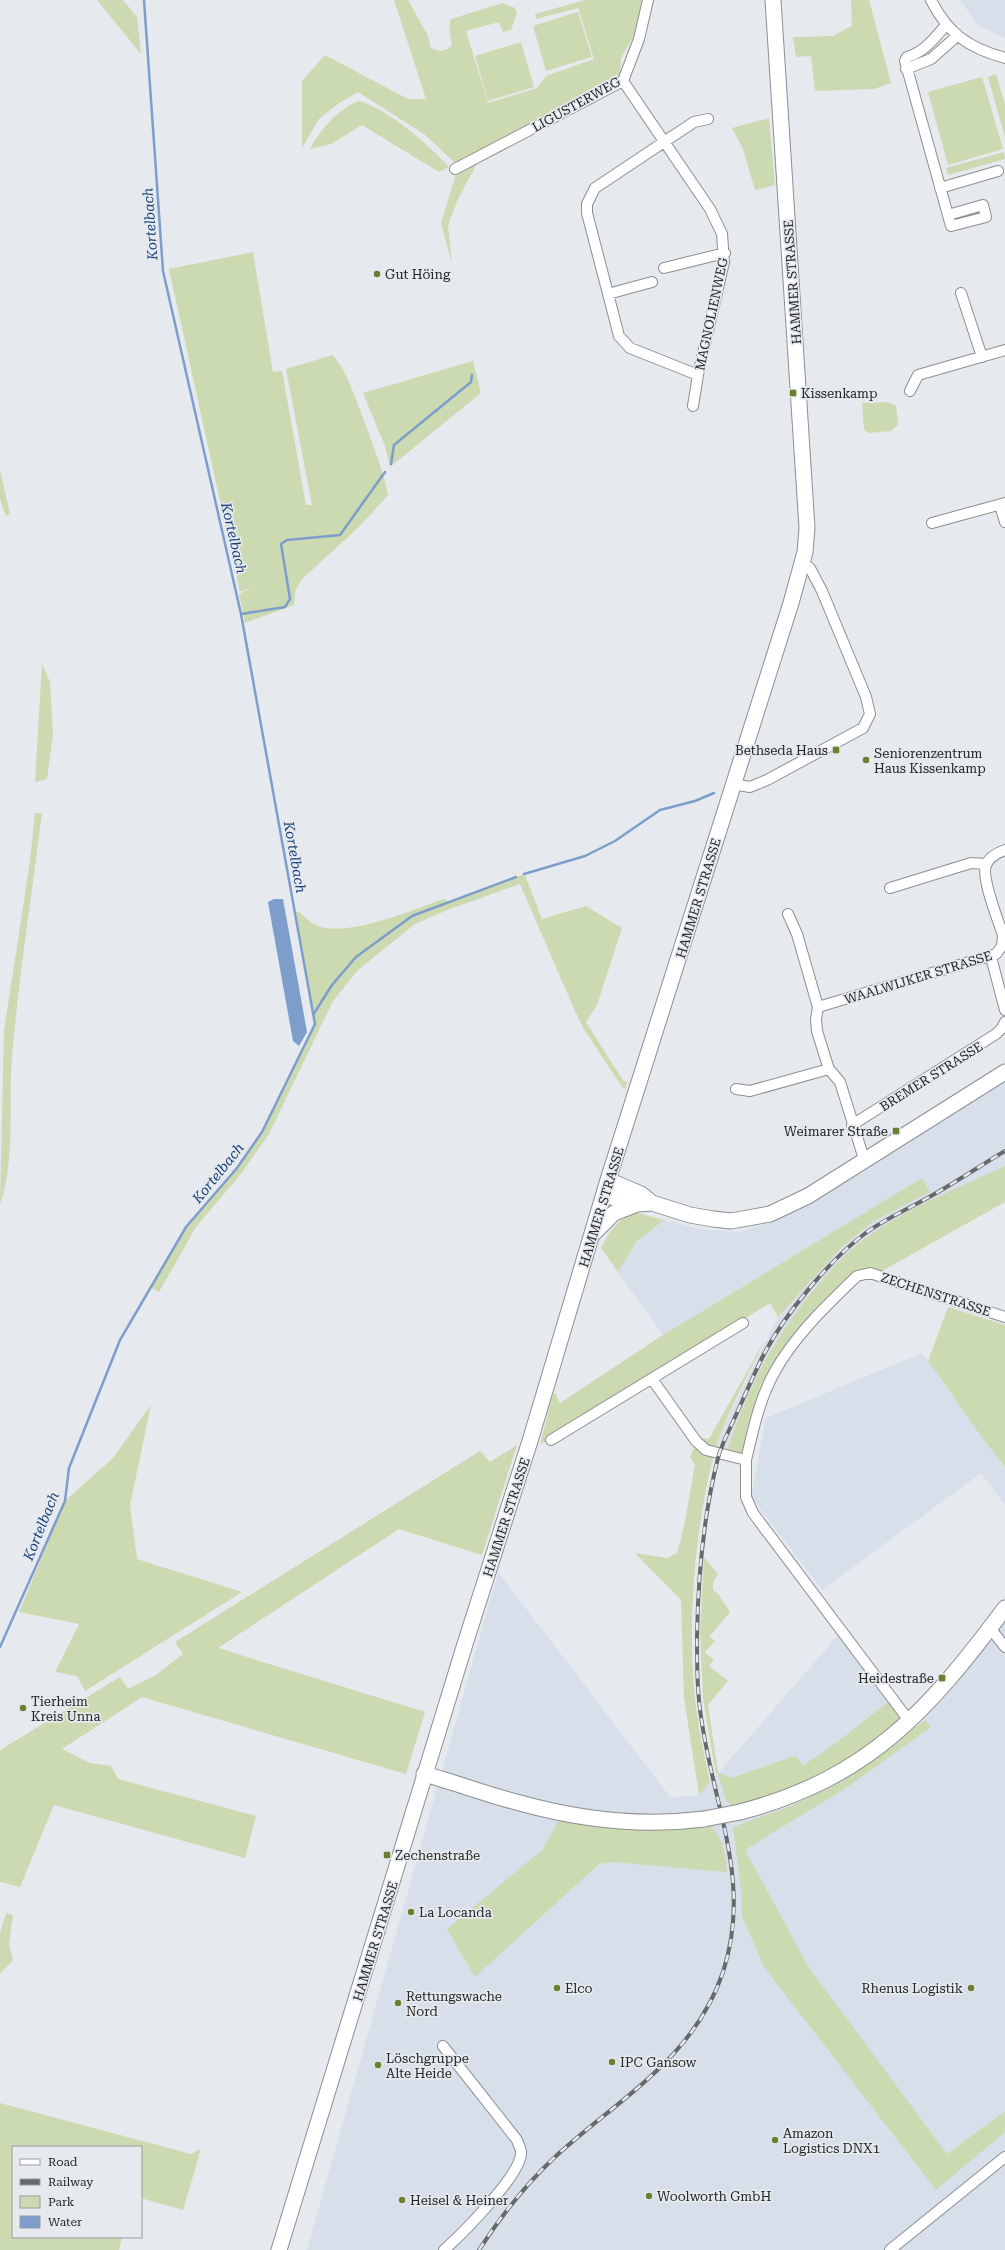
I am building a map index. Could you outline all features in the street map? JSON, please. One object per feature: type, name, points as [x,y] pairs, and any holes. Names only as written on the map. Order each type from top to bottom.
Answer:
[{"type":"main road","name":"HAMMER STRASSE","points":[[279,2250],[368,1964],[424,1774],[530,1441],[608,1180],[802,563],[807,528],[806,504],[773,0]]},
{"type":"main road","points":[[592,1235],[614,1213],[637,1204],[652,1203],[690,1215],[731,1221],[750,1219],[770,1214],[787,1207],[1005,1072]]},
{"type":"main road","points":[[608,1180],[641,1194],[652,1203]]},
{"type":"main road","points":[[604,1195],[637,1204]]},
{"type":"main road","points":[[424,1774],[520,1803],[593,1820],[664,1823],[704,1819],[740,1812],[788,1798],[825,1782],[862,1759],[910,1722],[948,1682],[1005,1608]]},
{"type":"street","name":"LIGUSTERWEG","points":[[455,169],[623,81],[639,39],[648,0]]},
{"type":"street","points":[[931,0],[946,26],[957,36],[978,49],[1005,58]]},
{"type":"street","points":[[946,26],[930,44],[917,54],[905,59],[948,215]]},
{"type":"street","points":[[908,74],[931,59],[957,36]]},
{"type":"street","name":"MAGNOLIENWEG","points":[[623,81],[718,222],[722,234],[724,253],[719,289],[698,375],[694,406]]},
{"type":"street","points":[[698,375],[630,348],[624,344],[616,328],[587,213],[590,196],[595,188],[694,122],[708,119]]},
{"type":"street","points":[[940,188],[998,172]]},
{"type":"street","points":[[664,268],[724,253]]},
{"type":"street","points":[[608,294],[652,282]]},
{"type":"street","points":[[961,293],[982,357]]},
{"type":"street","points":[[910,391],[918,375],[1005,350]]},
{"type":"street","points":[[932,523],[1003,504],[1005,522]]},
{"type":"street","points":[[733,784],[750,787],[767,780],[863,728],[870,714],[866,697],[822,591],[810,568],[802,563]]},
{"type":"street","points":[[890,888],[970,863],[986,864],[992,856],[1005,850]]},
{"type":"street","name":"WAALWIJKER STRASSE","points":[[818,1007],[991,957],[1000,951],[1003,940],[985,873],[986,864]]},
{"type":"street","points":[[788,914],[797,934],[818,1007],[816,1019],[817,1031],[829,1069],[840,1082],[852,1125],[864,1159]]},
{"type":"street","points":[[991,957],[1005,1010]]},
{"type":"street","name":"BREMER STRASSE","points":[[852,1125],[996,1034],[1005,1022]]},
{"type":"street","points":[[736,1089],[750,1091],[829,1069]]},
{"type":"street","name":"ZECHENSTRASSE","points":[[746,1460],[757,1414],[774,1373],[803,1332],[858,1276],[870,1273],[1005,1317]]},
{"type":"street","points":[[551,1440],[744,1322]]},
{"type":"street","points":[[652,1379],[696,1441],[706,1450],[746,1460],[746,1497],[753,1513],[910,1722]]},
{"type":"street","points":[[990,1628],[1005,1647]]},
{"type":"street","points":[[443,2046],[517,2140],[521,2153],[517,2168],[469,2227],[444,2250]]},
{"type":"street","points":[[890,2250],[1005,2157]]},
{"type":"shaded area","points":[[960,0],[1005,0],[1005,38],[979,26]]},
{"type":"shaded area","points":[[1005,1078],[1005,1166],[895,1220],[870,1235],[850,1252],[823,1280],[776,1344],[755,1379],[726,1454],[716,1448],[726,1421],[778,1317],[842,1247],[874,1221],[929,1191],[922,1178],[663,1335],[618,1272],[636,1242],[664,1220],[700,1229],[739,1232],[768,1223],[795,1210]]},
{"type":"shaded area","points":[[922,1353],[1005,1462],[1005,1505],[981,1473],[822,1590],[751,1497],[766,1418]]},
{"type":"shaded area","points":[[498,1572],[671,1798],[699,1795],[842,1631],[910,1722],[1005,1608],[1005,2250],[307,2250]]},
{"type":"green space","points":[[97,0],[123,0],[137,17],[141,54]]},
{"type":"green space","points":[[394,0],[408,0],[428,36],[431,48],[440,51],[448,49],[452,45],[449,27],[451,19],[503,3],[515,8],[517,13],[511,30],[503,32],[499,22],[466,31],[488,103],[537,88],[546,76],[594,59],[578,8],[536,19],[535,14],[585,0],[643,0],[637,30],[621,58],[620,78],[456,164],[424,134],[358,92],[339,103],[319,119],[302,148],[302,81],[325,55],[408,99],[426,99]]},
{"type":"green space","points":[[851,0],[869,0],[891,83],[874,89],[815,91],[811,56],[796,57],[793,37],[833,36],[852,26]]},
{"type":"green space","points":[[578,12],[592,57],[546,71],[533,26]]},
{"type":"green space","points":[[521,42],[534,87],[488,101],[475,56]]},
{"type":"green space","points":[[996,74],[1005,105],[1005,137],[988,77]]},
{"type":"green space","points":[[982,77],[1003,149],[948,165],[928,92]]},
{"type":"green space","points":[[359,101],[370,105],[395,120],[431,149],[449,167],[439,172],[362,125],[331,144],[310,149],[319,134],[337,114]]},
{"type":"green space","points":[[769,118],[775,185],[755,190],[743,149],[732,128]]},
{"type":"green space","points":[[1004,152],[1005,159],[948,175],[946,168]]},
{"type":"green space","points":[[479,160],[458,199],[448,225],[452,264],[441,223],[456,174]]},
{"type":"green space","points":[[253,252],[273,372],[282,371],[306,505],[312,505],[286,369],[333,355],[346,375],[352,390],[379,463],[388,495],[359,527],[302,579],[295,591],[294,605],[245,623],[239,594],[255,586],[240,592],[169,269]]},
{"type":"green space","points":[[473,361],[481,393],[390,467],[385,446],[363,393]]},
{"type":"green space","points":[[887,402],[896,406],[898,425],[891,431],[869,433],[864,430],[862,403]]},
{"type":"green space","points":[[0,470],[10,514],[6,516],[0,499]]},
{"type":"green space","points":[[42,664],[50,682],[53,734],[47,779],[35,782]]},
{"type":"green space","points":[[35,813],[42,813],[15,1026],[11,1075],[10,1150],[5,1187],[0,1205],[4,1031],[30,861]]},
{"type":"green space","points":[[524,874],[522,876],[525,875],[542,919],[586,906],[622,928],[597,1005],[586,1022],[624,1082],[628,1081],[624,1090],[584,1029],[520,884],[450,909],[415,924],[358,970],[333,1001],[269,1134],[240,1175],[196,1227],[159,1292],[150,1287],[186,1227],[237,1168],[262,1132],[315,1024],[296,911],[313,924],[329,928],[362,926],[444,899],[449,902]]},
{"type":"green space","points":[[1005,1166],[1005,1202],[882,1271],[875,1274],[857,1276],[803,1332],[774,1373],[746,1460],[725,1456],[735,1427],[755,1380],[776,1342],[805,1301],[838,1263],[871,1234],[887,1224],[936,1197]]},
{"type":"green space","points":[[922,1178],[930,1192],[874,1221],[842,1247],[778,1317],[770,1303],[551,1440],[540,1444],[553,1394],[555,1393],[560,1403],[663,1335]]},
{"type":"green space","points":[[638,1213],[664,1220],[636,1242],[618,1272],[601,1248],[615,1226],[625,1218]]},
{"type":"green space","points":[[948,1307],[1005,1325],[1005,1467],[928,1361]]},
{"type":"green space","points":[[765,1340],[724,1425],[714,1454],[702,1513],[694,1575],[692,1638],[695,1698],[701,1740],[710,1782],[699,1795],[684,1698],[681,1600],[635,1553],[667,1558],[677,1553],[685,1520],[695,1465],[690,1457],[699,1438],[709,1439]]},
{"type":"green space","points":[[151,1405],[130,1505],[137,1559],[242,1592],[85,1691],[77,1676],[55,1672],[79,1624],[19,1612],[65,1501],[113,1458]]},
{"type":"green space","points":[[517,1445],[482,1555],[399,1529],[218,1648],[425,1712],[406,1774],[142,1697],[62,1749],[90,1763],[111,1766],[118,1779],[256,1816],[245,1858],[54,1805],[20,1887],[0,1882],[0,1750],[120,1677],[128,1689],[156,1675],[183,1654],[175,1642],[480,1451],[490,1462]]},
{"type":"green space","points":[[704,1557],[718,1574],[713,1582],[713,1590],[718,1594],[730,1612],[709,1637],[715,1641],[705,1652],[714,1660],[709,1666],[728,1681],[708,1705],[718,1772],[731,1778],[795,1756],[803,1765],[836,1743],[888,1702],[901,1715],[901,1723],[823,1777],[789,1790],[732,1806],[726,1801],[718,1773],[716,1775],[703,1699],[700,1633]]},
{"type":"green space","points":[[925,1720],[931,1727],[849,1786],[745,1850],[809,1968],[947,2154],[1005,2111],[1005,2132],[936,2190],[764,1967],[742,1916],[741,1889],[733,1827],[791,1806],[843,1781]]},
{"type":"green space","points":[[562,1814],[704,1819],[716,1832],[722,1843],[727,1872],[612,1862],[599,1864],[475,1977],[447,1929],[543,1849]]},
{"type":"green space","points":[[6,1913],[13,1915],[9,1944],[13,1960],[0,1974],[0,1933]]},
{"type":"green space","points":[[0,2103],[191,2154],[201,2149],[183,2210],[142,2198],[142,2146],[12,2146],[12,2238],[122,2238],[119,2250],[0,2250]]},
{"type":"water","points":[[274,899],[283,899],[307,1032],[299,1046],[293,1041],[268,902]]},
{"type":"waterway","name":"Kortelbach","points":[[0,1647],[65,1501],[69,1468],[120,1340],[186,1227],[237,1168],[262,1132],[315,1024],[241,614],[163,271],[144,0]]},
{"type":"waterway","points":[[391,464],[394,445],[471,382],[472,375]]},
{"type":"waterway","points":[[241,614],[285,607],[290,599],[281,544],[287,540],[340,535],[385,472]]},
{"type":"waterway","points":[[524,874],[585,856],[615,841],[660,810],[695,801],[714,793]]},
{"type":"waterway","points":[[313,1015],[332,985],[356,957],[412,916],[516,877]]},
{"type":"railway","points":[[479,2250],[514,2201],[544,2168],[579,2136],[652,2075],[674,2053],[693,2029],[710,2003],[723,1972],[731,1939],[734,1908],[733,1877],[700,1712],[697,1659],[699,1592],[705,1524],[718,1458],[724,1441],[760,1362],[773,1338],[796,1305],[824,1272],[853,1243],[882,1222],[940,1191],[1005,1151]]},
{"type":"place","name":"Gut Höing","points":[[377,274]]},
{"type":"place","name":"Kissenkamp","points":[[793,393]]},
{"type":"place","name":"Bethseda Haus","points":[[836,750]]},
{"type":"place","name":"Seniorenzentrum Haus Kissenkamp","points":[[866,760]]},
{"type":"place","name":"Weimarer Straße","points":[[896,1131]]},
{"type":"place","name":"Heidestraße","points":[[942,1678]]},
{"type":"place","name":"Tierheim Kreis Unna","points":[[23,1708]]},
{"type":"place","name":"Zechenstraße","points":[[387,1855]]},
{"type":"place","name":"La Locanda","points":[[411,1912]]},
{"type":"place","name":"Elco","points":[[557,1988]]},
{"type":"place","name":"Rhenus Logistik","points":[[971,1988]]},
{"type":"place","name":"Rettungswache Nord","points":[[398,2003]]},
{"type":"place","name":"IPC Gansow","points":[[612,2062]]},
{"type":"place","name":"Löschgruppe Alte Heide","points":[[378,2065]]},
{"type":"place","name":"Amazon Logistics DNX1","points":[[775,2140]]},
{"type":"place","name":"Woolworth GmbH","points":[[649,2196]]},
{"type":"place","name":"Heisel & Heiner","points":[[402,2200]]}]
